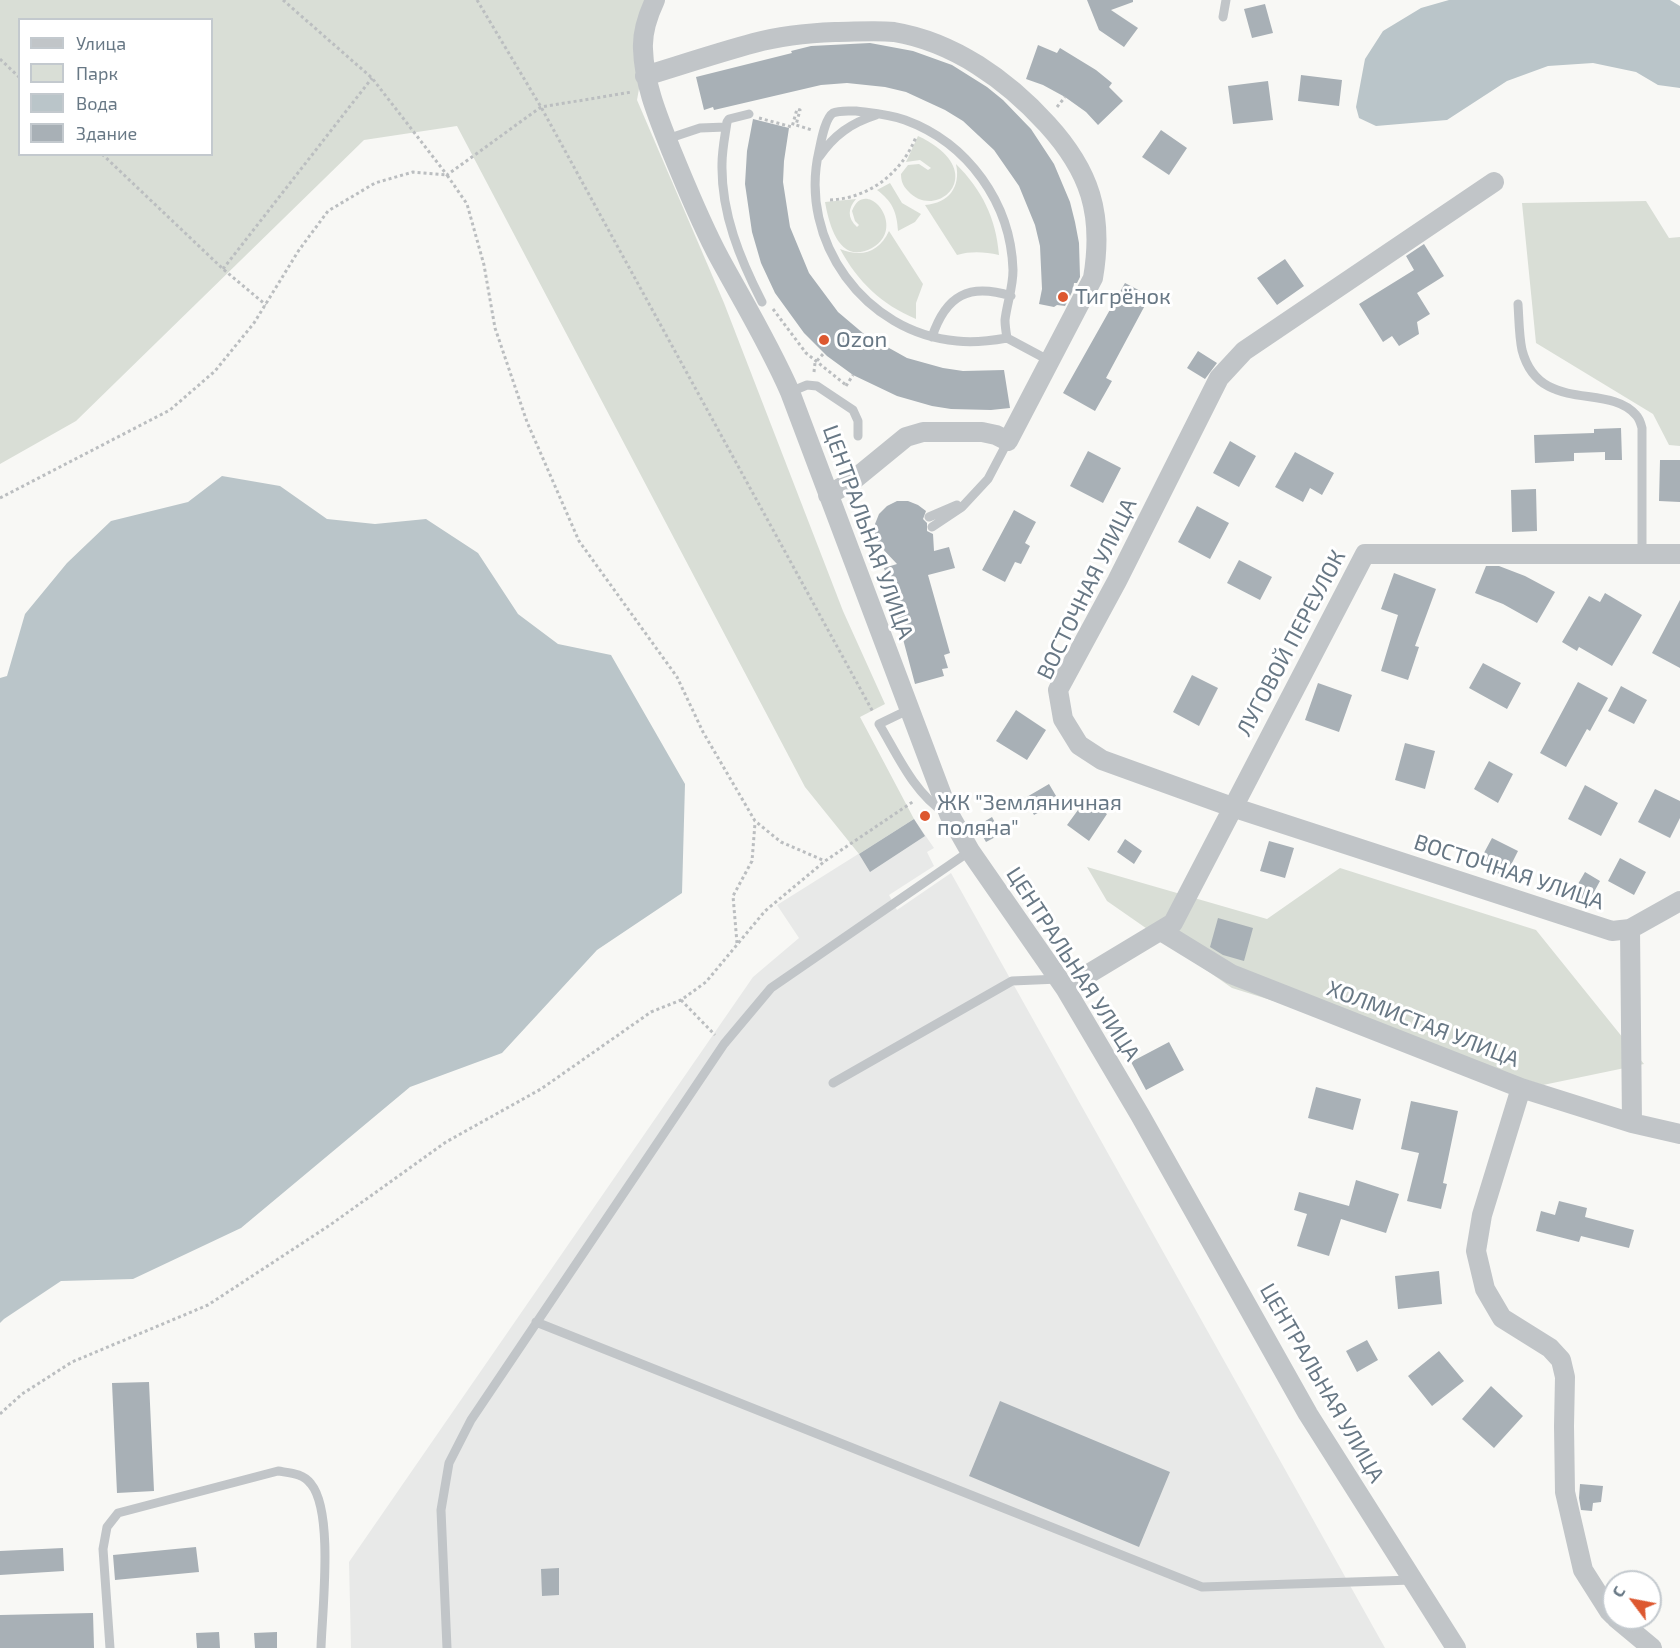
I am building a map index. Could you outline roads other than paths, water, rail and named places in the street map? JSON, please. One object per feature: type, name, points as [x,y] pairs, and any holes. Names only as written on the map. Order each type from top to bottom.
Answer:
[{"type":"street","name":"ЦЕНТРАЛЬНАЯ УЛИЦА","points":[[654,0],[648,16],[643,46],[647,83],[667,139],[719,257],[775,356],[949,814],[970,851],[1062,983],[1140,1115],[1308,1414],[1456,1648]]},
{"type":"street","points":[[647,83],[756,43],[817,33],[893,32],[922,39],[992,73],[1020,95],[1072,154],[1086,179],[1096,221],[1097,252],[1093,278],[1008,441],[982,432],[923,432],[906,436],[851,482],[828,495]]},
{"type":"street","name":"ВОСТОЧНАЯ УЛИЦА","points":[[1494,182],[1244,351],[1219,378],[1117,581],[1058,690],[1063,719],[1079,745],[1102,760],[1232,807],[1612,931],[1630,929]]},
{"type":"street","name":"ЛУГОВОЙ ПЕРЕУЛОК","points":[[1062,983],[1173,923],[1365,554],[1680,554]]},
{"type":"street","points":[[1632,1123],[1630,929],[1680,901]]},
{"type":"street","name":"ХОЛМИСТАЯ УЛИЦА","points":[[1161,930],[1231,974],[1521,1088],[1632,1123],[1680,1134]]},
{"type":"street","points":[[1521,1088],[1482,1215],[1476,1251],[1485,1289],[1502,1318],[1550,1348],[1561,1360],[1565,1377],[1565,1492],[1583,1570],[1602,1600]]},
{"type":"street","points":[[1631,1630],[1652,1648]]},
{"type":"lane","points":[[1223,16],[1226,0]]},
{"type":"lane","points":[[1007,338],[1005,321],[1011,296],[1013,272],[1011,247],[1005,222],[982,178],[967,159],[948,143],[920,126],[880,113],[856,111],[832,114],[822,134],[816,162],[816,200],[824,237],[834,260],[848,281],[885,316],[908,328],[932,337],[956,341],[982,342],[1007,338],[1050,361]]},
{"type":"lane","points":[[816,162],[828,144],[843,130],[880,113]]},
{"type":"lane","points":[[751,115],[729,119],[726,127],[722,164],[724,201],[735,242],[766,304]]},
{"type":"lane","points":[[667,139],[700,128],[726,127]]},
{"type":"lane","points":[[932,337],[939,317],[952,301],[970,292],[991,290],[1011,296]]},
{"type":"lane","points":[[1518,304],[1522,350],[1530,370],[1546,386],[1567,394],[1626,407],[1637,416],[1642,428],[1642,553]]},
{"type":"lane","points":[[790,392],[807,385],[817,386],[853,410],[858,421],[858,436]]},
{"type":"lane","points":[[932,527],[954,513],[988,479],[1008,441]]},
{"type":"lane","points":[[929,517],[943,513],[974,494]]},
{"type":"lane","points":[[908,710],[879,724],[923,795],[934,806],[949,814]]},
{"type":"lane","points":[[447,1648],[441,1510],[450,1463],[471,1420],[724,1044],[771,988],[970,851]]},
{"type":"lane","points":[[833,1083],[1012,981],[1062,983]]},
{"type":"lane","points":[[536,1322],[1202,1587],[1413,1580]]},
{"type":"lane","points":[[110,1648],[103,1549],[107,1527],[118,1513],[278,1471],[296,1473],[311,1483],[318,1497],[326,1539],[321,1648]]},
{"type":"water","points":[[1449,0],[1670,0],[1680,6],[1680,88],[1658,85],[1636,72],[1593,63],[1548,66],[1507,81],[1447,120],[1376,126],[1359,118],[1356,107],[1365,59],[1383,31],[1421,8]]},
{"type":"water","points":[[222,476],[280,486],[327,519],[375,524],[426,519],[478,553],[518,614],[558,644],[611,655],[685,784],[682,893],[597,950],[502,1053],[410,1087],[241,1228],[133,1279],[61,1281],[0,1323],[0,678],[7,676],[25,614],[67,563],[111,521],[188,502]]},
{"type":"place","name":"Тигрёнок","points":[[1063,297]]},
{"type":"place","name":"Ozon","points":[[824,340]]},
{"type":"place","name":"ЖК \"Земляничная поляна\"","points":[[925,816]]}]
